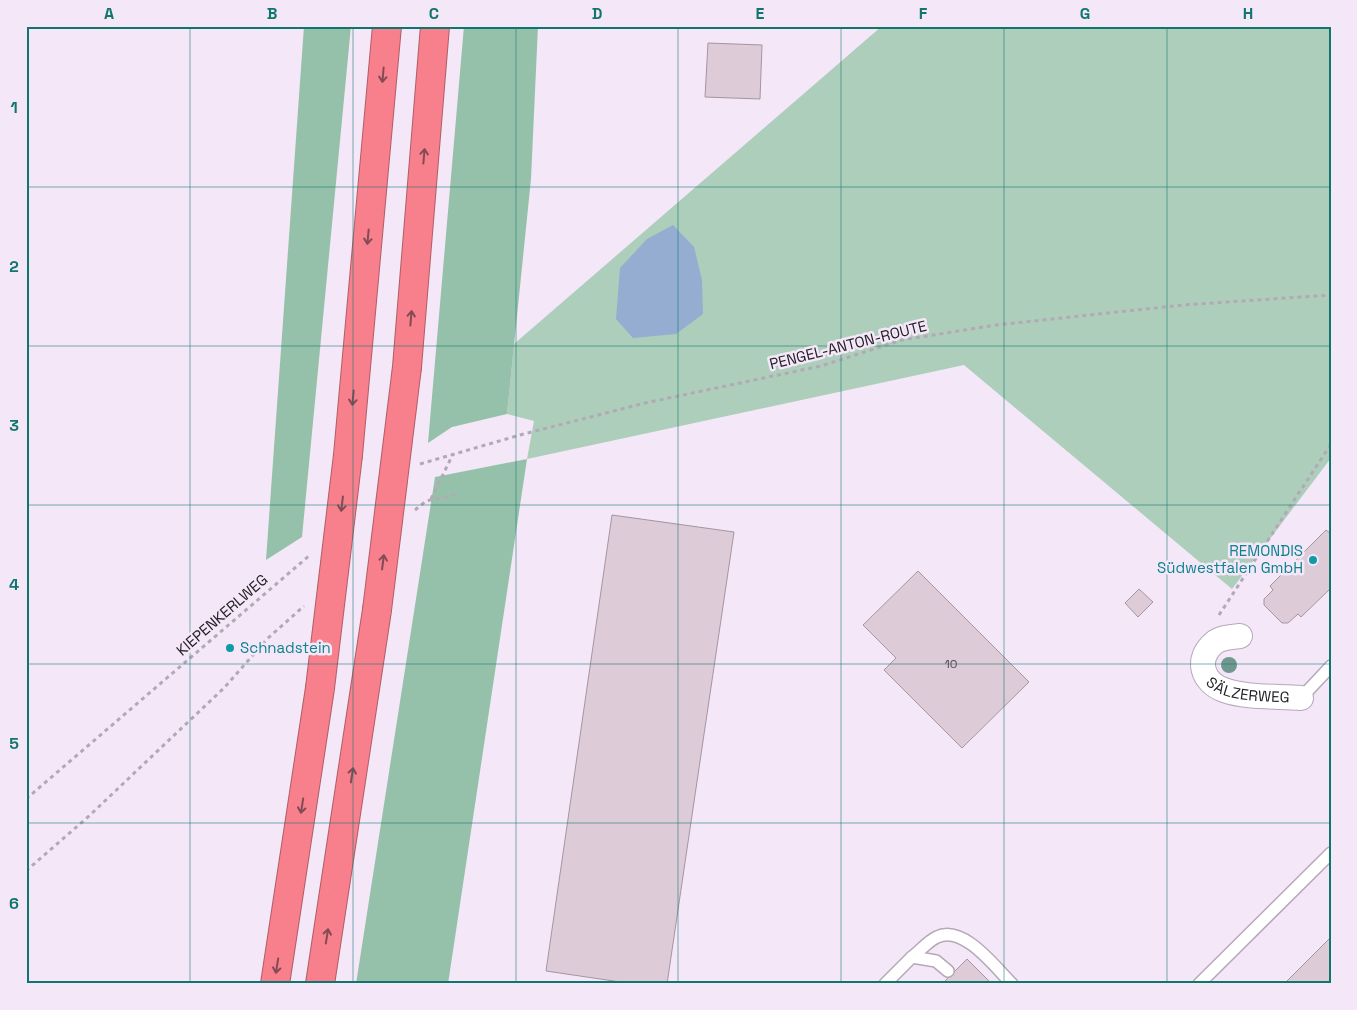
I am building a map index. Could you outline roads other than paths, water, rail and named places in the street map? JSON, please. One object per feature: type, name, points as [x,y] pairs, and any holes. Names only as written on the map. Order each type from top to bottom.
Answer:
[{"type":"highway","points":[[274,984],[320,688],[348,455],[387,26]]},
{"type":"highway","points":[[320,984],[377,610],[407,367],[435,26]]},
{"type":"street","name":"SÄLZERWEG","points":[[1240,636],[1215,642],[1205,655],[1203,670],[1210,683],[1226,691],[1301,698]]},
{"type":"lane","points":[[1301,698],[1331,666]]},
{"type":"lane","points":[[1199,984],[1331,853]]},
{"type":"lane","points":[[885,984],[912,957],[937,936],[955,934],[973,945],[1012,984]]},
{"type":"lane","points":[[912,957],[936,960],[948,971]]},
{"type":"water","points":[[673,225],[694,247],[702,280],[703,314],[676,334],[633,338],[616,319],[620,268],[647,239]]},
{"type":"place","name":"REMONDIS Südwestfalen GmbH","points":[[1313,560]]},
{"type":"place","name":"Schnadstein","points":[[230,648]]}]
